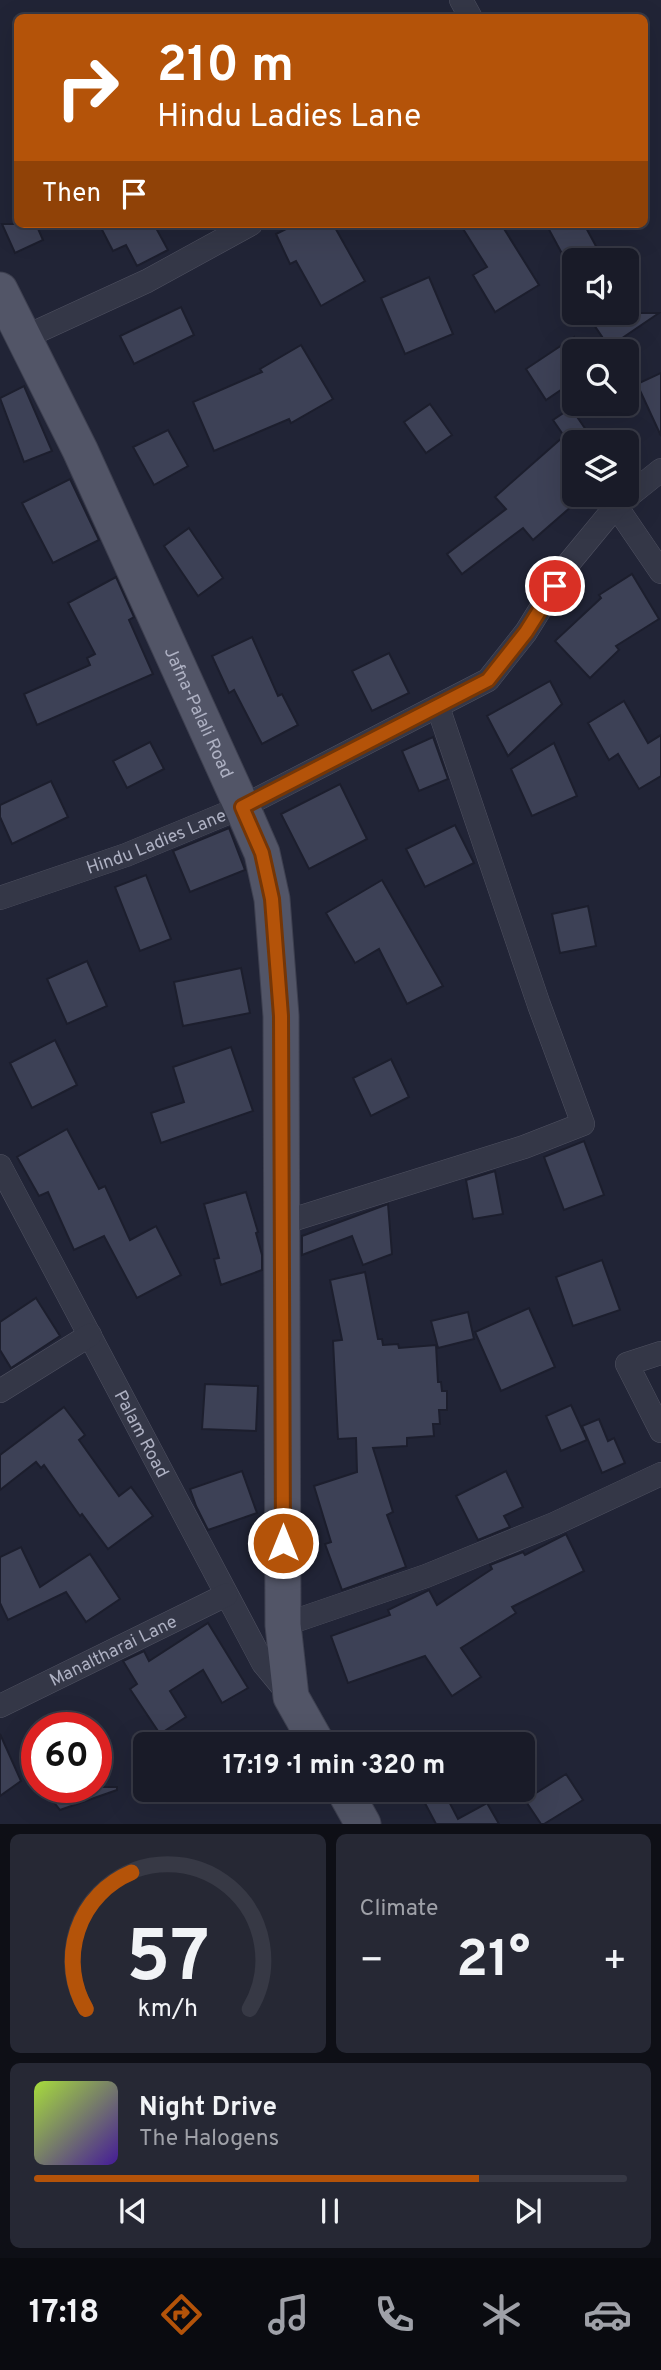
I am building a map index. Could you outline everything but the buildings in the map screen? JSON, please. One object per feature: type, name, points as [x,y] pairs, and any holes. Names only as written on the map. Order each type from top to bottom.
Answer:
[{"type":"main road","name":"Jafna-Palali Road","points":[[0,290],[80,450],[242,807],[262,853],[272,899],[281,1016],[283,1625],[290,1697],[310,1732]]},
{"type":"main road","points":[[351,1802],[363,1824]]},
{"type":"street","points":[[23,338],[147,281],[244,228]]},
{"type":"street","name":"Hindu Ladies Lane","points":[[639,488],[661,470]]},
{"type":"street","name":"Hindu Ladies Lane","points":[[0,898],[126,855],[242,807],[488,680],[526,632],[569,563],[615,507]]},
{"type":"street","points":[[617,507],[661,572]]},
{"type":"street","points":[[282,1223],[524,1147],[583,1124],[539,1004],[438,707]]},
{"type":"street","name":"Palam Road","points":[[0,1166],[262,1664],[290,1697]]},
{"type":"street","points":[[0,1391],[90,1335]]},
{"type":"street","points":[[661,1353],[627,1364],[661,1431]]},
{"type":"street","points":[[283,1625],[426,1576],[554,1524],[661,1474]]},
{"type":"street","name":"Manaltharai Lane","points":[[0,1706],[226,1595]]},
{"type":"route","points":[[283,1543],[281,1016],[272,899],[262,853],[242,807],[488,680],[526,632],[555,586]]}]
